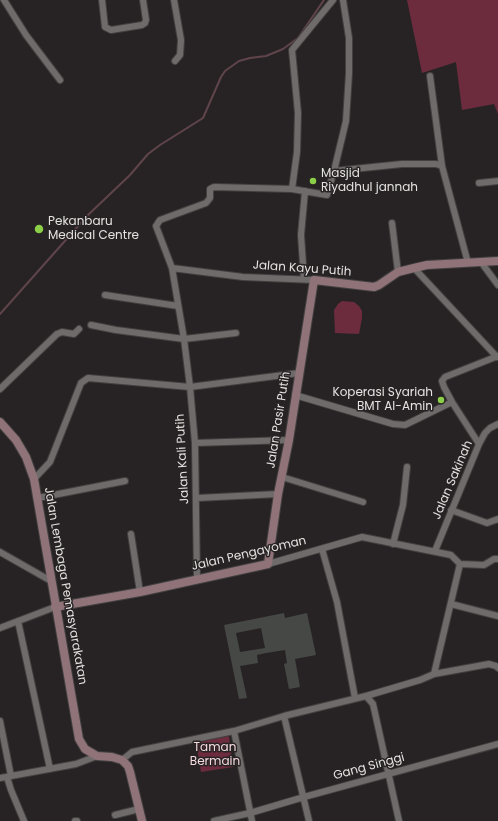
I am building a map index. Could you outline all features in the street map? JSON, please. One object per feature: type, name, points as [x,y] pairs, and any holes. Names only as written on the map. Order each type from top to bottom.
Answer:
[{"type":"street","points":[[4,0],[26,35],[60,80]]},
{"type":"street","points":[[102,0],[105,27],[110,30],[142,25],[145,23],[146,20],[143,0]]},
{"type":"street","points":[[174,0],[181,40],[180,55],[175,61]]},
{"type":"street","points":[[292,189],[297,152],[298,113],[292,50],[333,0]]},
{"type":"street","points":[[184,339],[172,268],[156,229],[156,223],[160,220],[206,203],[210,198],[210,191],[212,188],[292,189],[327,195],[346,121],[349,73],[349,38],[343,0]]},
{"type":"street","points":[[430,76],[442,166],[468,263]]},
{"type":"street","points":[[334,171],[402,164],[436,164],[442,166]]},
{"type":"street","points":[[479,183],[498,181]]},
{"type":"street","points":[[304,279],[301,235],[305,191]]},
{"type":"street","points":[[392,223],[398,272]]},
{"type":"street","name":"Jalan Kayu Putih","points":[[172,268],[243,277],[304,279],[374,286],[379,285],[398,272],[427,265],[498,261]]},
{"type":"street","points":[[481,262],[498,285]]},
{"type":"street","points":[[414,268],[498,357],[445,377],[442,382],[452,402],[479,444]]},
{"type":"street","name":"Jalan Pasir Putih","points":[[268,564],[278,494],[289,440],[314,280]]},
{"type":"street","points":[[105,295],[178,306]]},
{"type":"street","points":[[91,325],[116,330],[184,339],[236,333]]},
{"type":"street","points":[[0,390],[57,334],[62,332],[74,334],[80,329]]},
{"type":"street","name":"Jalan Kali Putih","points":[[184,339],[195,443],[197,578]]},
{"type":"street","points":[[34,479],[50,462],[81,383],[88,378],[190,387],[299,373]]},
{"type":"street","points":[[295,395],[393,424],[405,425],[452,402]]},
{"type":"street","name":"Jalan Lembaga Pemasyarakatan","points":[[0,422],[16,440],[26,456],[34,479],[55,607],[80,739],[85,749],[97,756]]},
{"type":"street","name":"Jalan Sakinah","points":[[435,551],[479,444],[485,433],[490,428],[498,424]]},
{"type":"street","points":[[195,443],[289,440]]},
{"type":"street","points":[[393,544],[403,505],[407,467]]},
{"type":"street","points":[[282,477],[363,502]]},
{"type":"street","points":[[38,498],[125,481]]},
{"type":"street","points":[[196,498],[278,494]]},
{"type":"street","points":[[451,510],[487,523],[498,520]]},
{"type":"street","points":[[131,534],[140,592]]},
{"type":"street","points":[[322,549],[362,537],[451,555],[460,564],[484,565],[494,559],[498,559]]},
{"type":"street","name":"Jalan Pengayoman","points":[[55,607],[140,592],[197,578],[268,564],[322,549],[336,602],[355,698]]},
{"type":"street","points":[[0,552],[51,581]]},
{"type":"street","points":[[434,674],[460,564]]},
{"type":"street","points":[[451,604],[498,616]]},
{"type":"street","points":[[0,628],[55,607]]},
{"type":"street","points":[[18,621],[50,769]]},
{"type":"street","points":[[122,760],[132,752],[234,731],[284,716],[366,696],[420,680],[434,674],[489,664],[498,668]]},
{"type":"street","points":[[366,696],[373,704],[399,821]]},
{"type":"street","points":[[284,716],[309,821]]},
{"type":"street","points":[[0,721],[11,790],[24,821]]},
{"type":"street","points":[[234,731],[252,821]]},
{"type":"street","name":"Gang Singgi","points":[[214,821],[250,813],[388,773],[496,745]]},
{"type":"street","points":[[0,778],[76,764],[97,756],[112,757],[122,760],[128,766],[130,772],[142,821]]},
{"type":"street","points":[[114,814],[139,809]]},
{"type":"green space","points":[[407,0],[498,0],[498,114],[494,104],[462,110],[456,62],[422,73]]},
{"type":"green space","points":[[342,301],[354,302],[362,311],[359,334],[335,333],[334,310]]},
{"type":"green space","name":"Taman Bermain","points":[[229,736],[233,767],[201,772],[196,742]]},
{"type":"building","points":[[284,613],[285,618],[307,613],[316,655],[295,659],[300,687],[289,689],[284,664],[287,663],[285,650],[266,653],[257,655],[258,663],[240,666],[247,698],[239,699],[224,625]],"holes":[[[261,628],[265,648],[240,652],[236,633]]]},
{"type":"waterway","points":[[0,314],[88,215],[130,175],[148,154],[203,118],[225,71],[239,61],[266,56],[283,49],[298,38],[324,0]]},
{"type":"place","name":"Masjid Riyadhul jannah","points":[[313,181]]},
{"type":"place","name":"Pekanbaru Medical Centre","points":[[39,229]]},
{"type":"place","name":"Koperasi Syariah BMT Al-Amin","points":[[441,400]]}]
